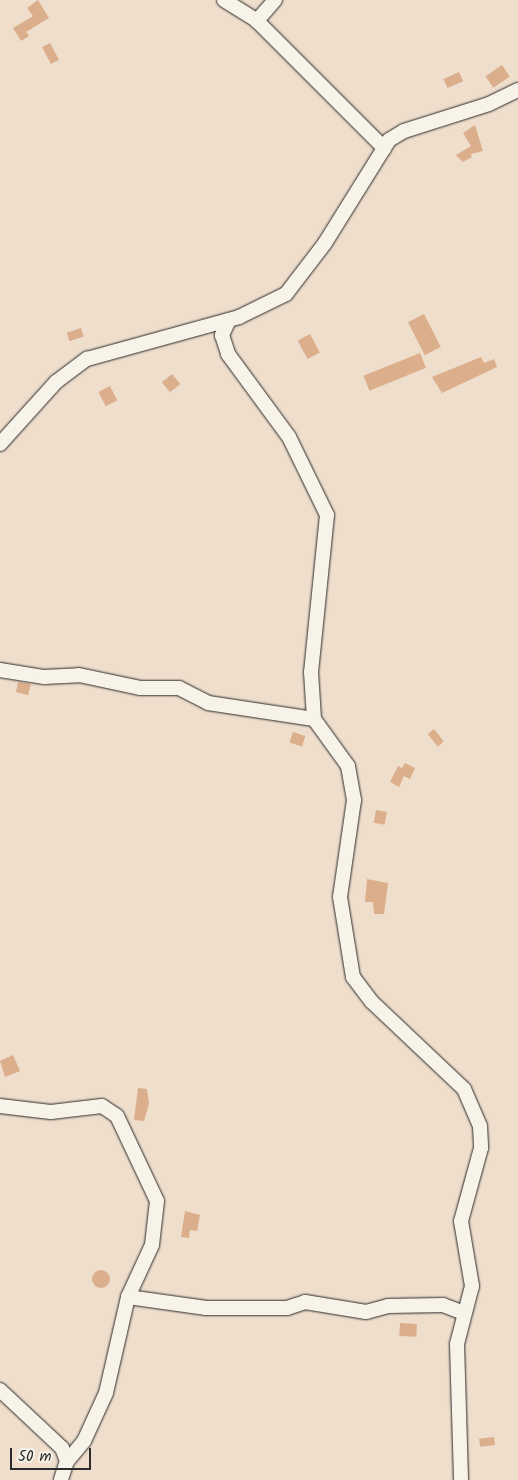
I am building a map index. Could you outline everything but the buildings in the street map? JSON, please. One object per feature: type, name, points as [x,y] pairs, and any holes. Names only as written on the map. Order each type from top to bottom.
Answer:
[{"type":"street","points":[[224,0],[257,21],[384,148]]},
{"type":"street","points":[[257,21],[275,0]]},
{"type":"street","points":[[0,444],[56,382],[87,359],[229,320],[286,294],[325,243],[384,148],[404,130],[490,104],[518,90]]},
{"type":"street","points":[[229,320],[222,335],[228,354],[289,437],[327,516],[311,672],[314,719],[348,766],[354,800],[340,897],[353,977],[372,1002],[464,1089],[480,1126],[481,1148],[461,1221],[472,1286],[457,1344],[463,1460],[461,1480]]},
{"type":"street","points":[[0,670],[44,677],[79,674],[140,688],[180,688],[208,703],[314,719]]},
{"type":"street","points":[[0,1106],[51,1112],[102,1106],[117,1116],[157,1202],[152,1246],[128,1297],[106,1393],[84,1441],[66,1461],[61,1480]]},
{"type":"street","points":[[128,1297],[206,1308],[287,1308],[305,1302],[366,1312],[410,1305],[452,1307],[464,1313]]},
{"type":"street","points":[[0,1390],[57,1442],[66,1461]]}]
